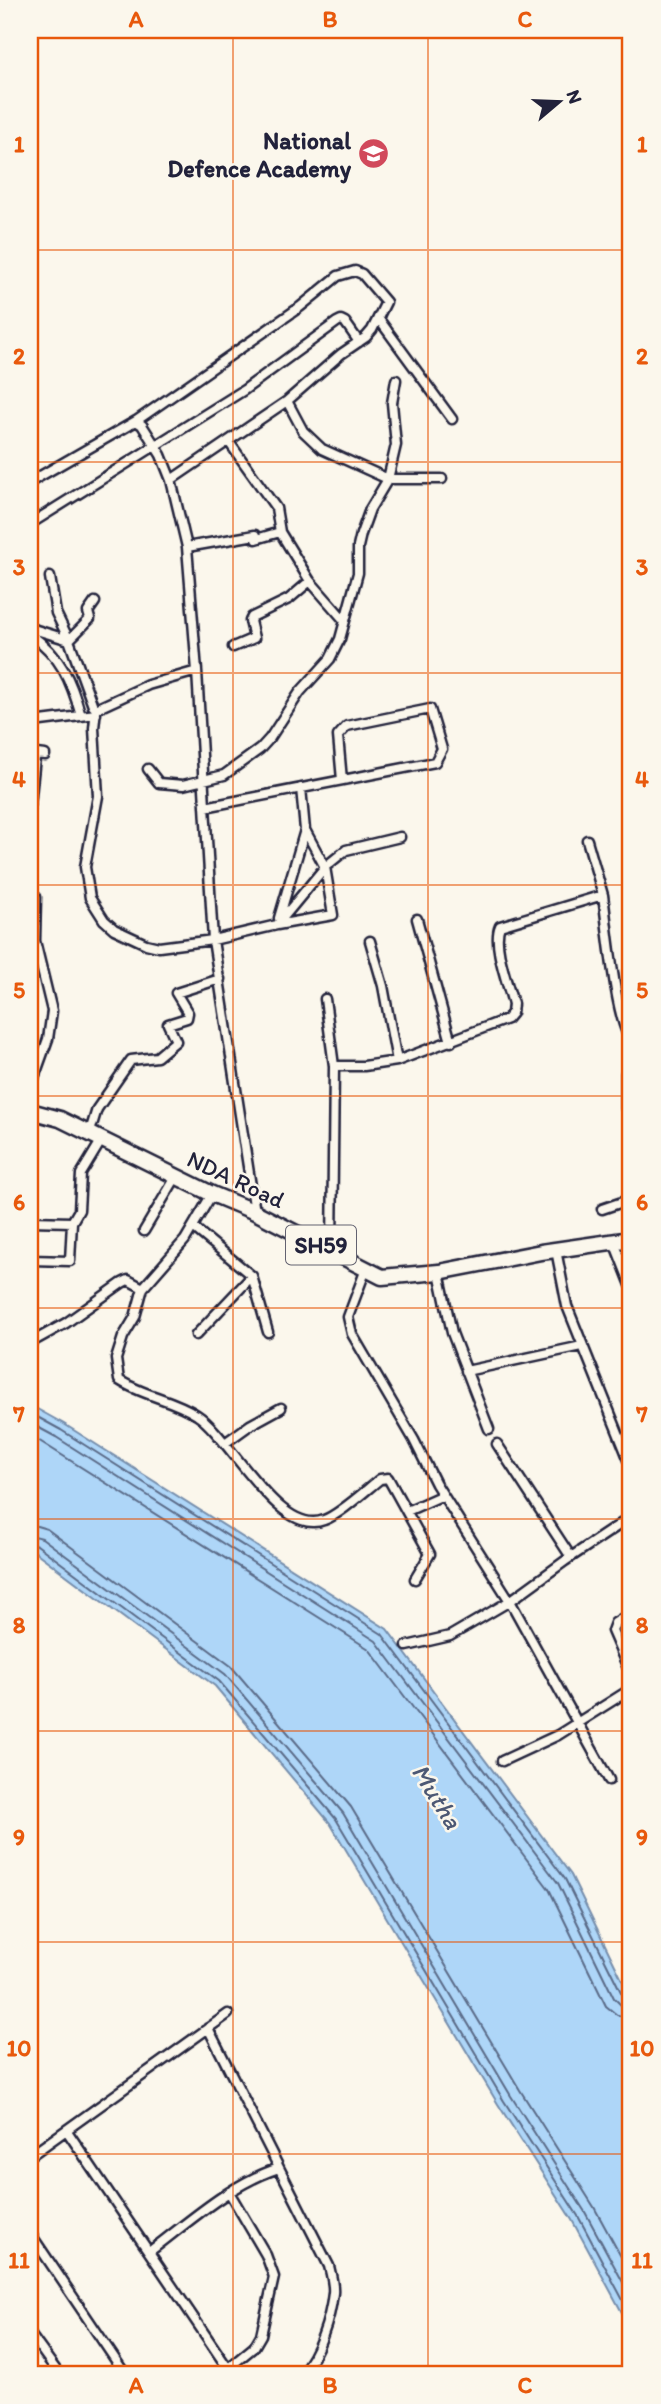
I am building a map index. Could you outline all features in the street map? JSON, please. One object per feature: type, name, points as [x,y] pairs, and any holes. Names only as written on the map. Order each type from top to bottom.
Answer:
[{"type":"main road","name":"NDA Road","points":[[30,1111],[60,1119],[176,1177],[255,1212],[382,1277],[439,1272],[631,1239]]},
{"type":"street","points":[[30,482],[136,421],[300,307],[338,276],[355,271],[362,274],[386,302],[372,330],[287,401],[172,480]]},
{"type":"street","points":[[378,318],[453,419]]},
{"type":"street","points":[[30,524],[244,390],[341,320],[359,342]]},
{"type":"street","points":[[148,769],[159,783],[183,785],[224,775],[260,749],[300,692],[330,659],[340,639],[358,573],[361,534],[370,509],[388,479],[396,444],[392,403],[396,380]]},
{"type":"street","points":[[287,401],[303,430],[322,449],[388,479],[442,479]]},
{"type":"street","points":[[136,421],[142,425],[155,446],[172,480],[187,547],[213,940],[255,1212]]},
{"type":"street","points":[[229,442],[276,508],[280,533],[310,581],[345,621]]},
{"type":"street","points":[[187,547],[255,536],[257,539],[280,533]]},
{"type":"street","points":[[50,577],[56,613],[96,712],[94,738],[97,796],[85,858],[90,898],[104,920],[114,929],[159,947],[213,940],[333,915],[325,867],[305,830]]},
{"type":"street","points":[[233,647],[254,638],[250,621],[252,617],[289,599],[310,581]]},
{"type":"street","points":[[69,640],[90,618],[88,612],[95,602]]},
{"type":"street","points":[[30,628],[69,640]]},
{"type":"street","points":[[30,634],[65,670],[81,716]]},
{"type":"street","points":[[30,717],[41,721],[96,712],[148,685],[197,671]]},
{"type":"street","points":[[205,807],[435,762],[442,749],[430,709],[346,726],[338,736],[342,780]]},
{"type":"street","points":[[30,806],[32,773],[37,754],[45,755]]},
{"type":"street","points":[[277,925],[305,830],[301,788]]},
{"type":"street","points":[[277,925],[325,867],[345,850],[400,837]]},
{"type":"street","points":[[587,840],[603,895],[621,1015],[631,1040]]},
{"type":"street","points":[[30,893],[36,897],[33,931],[52,1011],[48,1038],[30,1089]]},
{"type":"street","points":[[334,1066],[371,1066],[397,1061],[508,1019],[513,1004],[498,947],[497,933],[500,926],[603,895]]},
{"type":"street","points":[[417,919],[451,1042]]},
{"type":"street","points":[[370,942],[383,986],[397,1061]]},
{"type":"street","points":[[30,1260],[71,1261],[72,1222],[79,1210],[81,1174],[95,1138],[97,1109],[131,1060],[157,1057],[176,1041],[168,1024],[187,1018],[188,1013],[176,993],[220,979]]},
{"type":"street","points":[[325,999],[334,1066],[332,1250]]},
{"type":"street","points":[[626,1110],[626,1073],[631,1067]]},
{"type":"street","points":[[144,1231],[176,1177]]},
{"type":"street","points":[[212,1194],[193,1227],[143,1288],[135,1317],[123,1338],[116,1359],[119,1380],[130,1388],[197,1415],[225,1443],[264,1492],[288,1512],[305,1521],[325,1520],[384,1477],[388,1478],[430,1553],[415,1579]]},
{"type":"street","points":[[602,1209],[631,1199]]},
{"type":"street","points":[[30,1221],[72,1222]]},
{"type":"street","points":[[193,1227],[252,1276],[268,1332]]},
{"type":"street","points":[[614,1242],[631,1285]]},
{"type":"street","points":[[556,1250],[567,1306],[631,1465]]},
{"type":"street","points":[[366,1269],[348,1317],[349,1326],[443,1495],[510,1601],[609,1780]]},
{"type":"street","points":[[439,1272],[452,1333],[489,1429]]},
{"type":"street","points":[[196,1335],[252,1276]]},
{"type":"street","points":[[30,1343],[66,1323],[128,1280],[143,1288]]},
{"type":"street","points":[[466,1371],[582,1346]]},
{"type":"street","points":[[225,1443],[281,1408]]},
{"type":"street","points":[[497,1444],[571,1557]]},
{"type":"street","points":[[407,1511],[443,1495]]},
{"type":"street","points":[[407,1646],[450,1636],[510,1601],[631,1517]]},
{"type":"street","points":[[631,1613],[615,1623],[612,1631],[631,1675]]},
{"type":"street","points":[[502,1761],[578,1724],[631,1689]]},
{"type":"street","points":[[30,2156],[228,2014]]},
{"type":"street","points":[[208,2028],[329,2266],[334,2291],[323,2332],[310,2364],[301,2374]]},
{"type":"street","points":[[67,2131],[149,2252],[225,2372],[254,2347],[261,2335],[274,2277],[266,2255],[229,2192]]},
{"type":"street","points":[[149,2252],[249,2179],[279,2168]]},
{"type":"street","points":[[30,2233],[125,2374]]},
{"type":"street","points":[[30,2334],[59,2374]]},
{"type":"water","name":"Mutha","points":[[30,1405],[387,1629],[571,1875],[631,1998],[631,2329],[572,2220],[498,2104],[330,1823],[215,1686],[30,1548]]},
{"type":"place","name":"National Defence Academy","points":[[374,154]]}]
